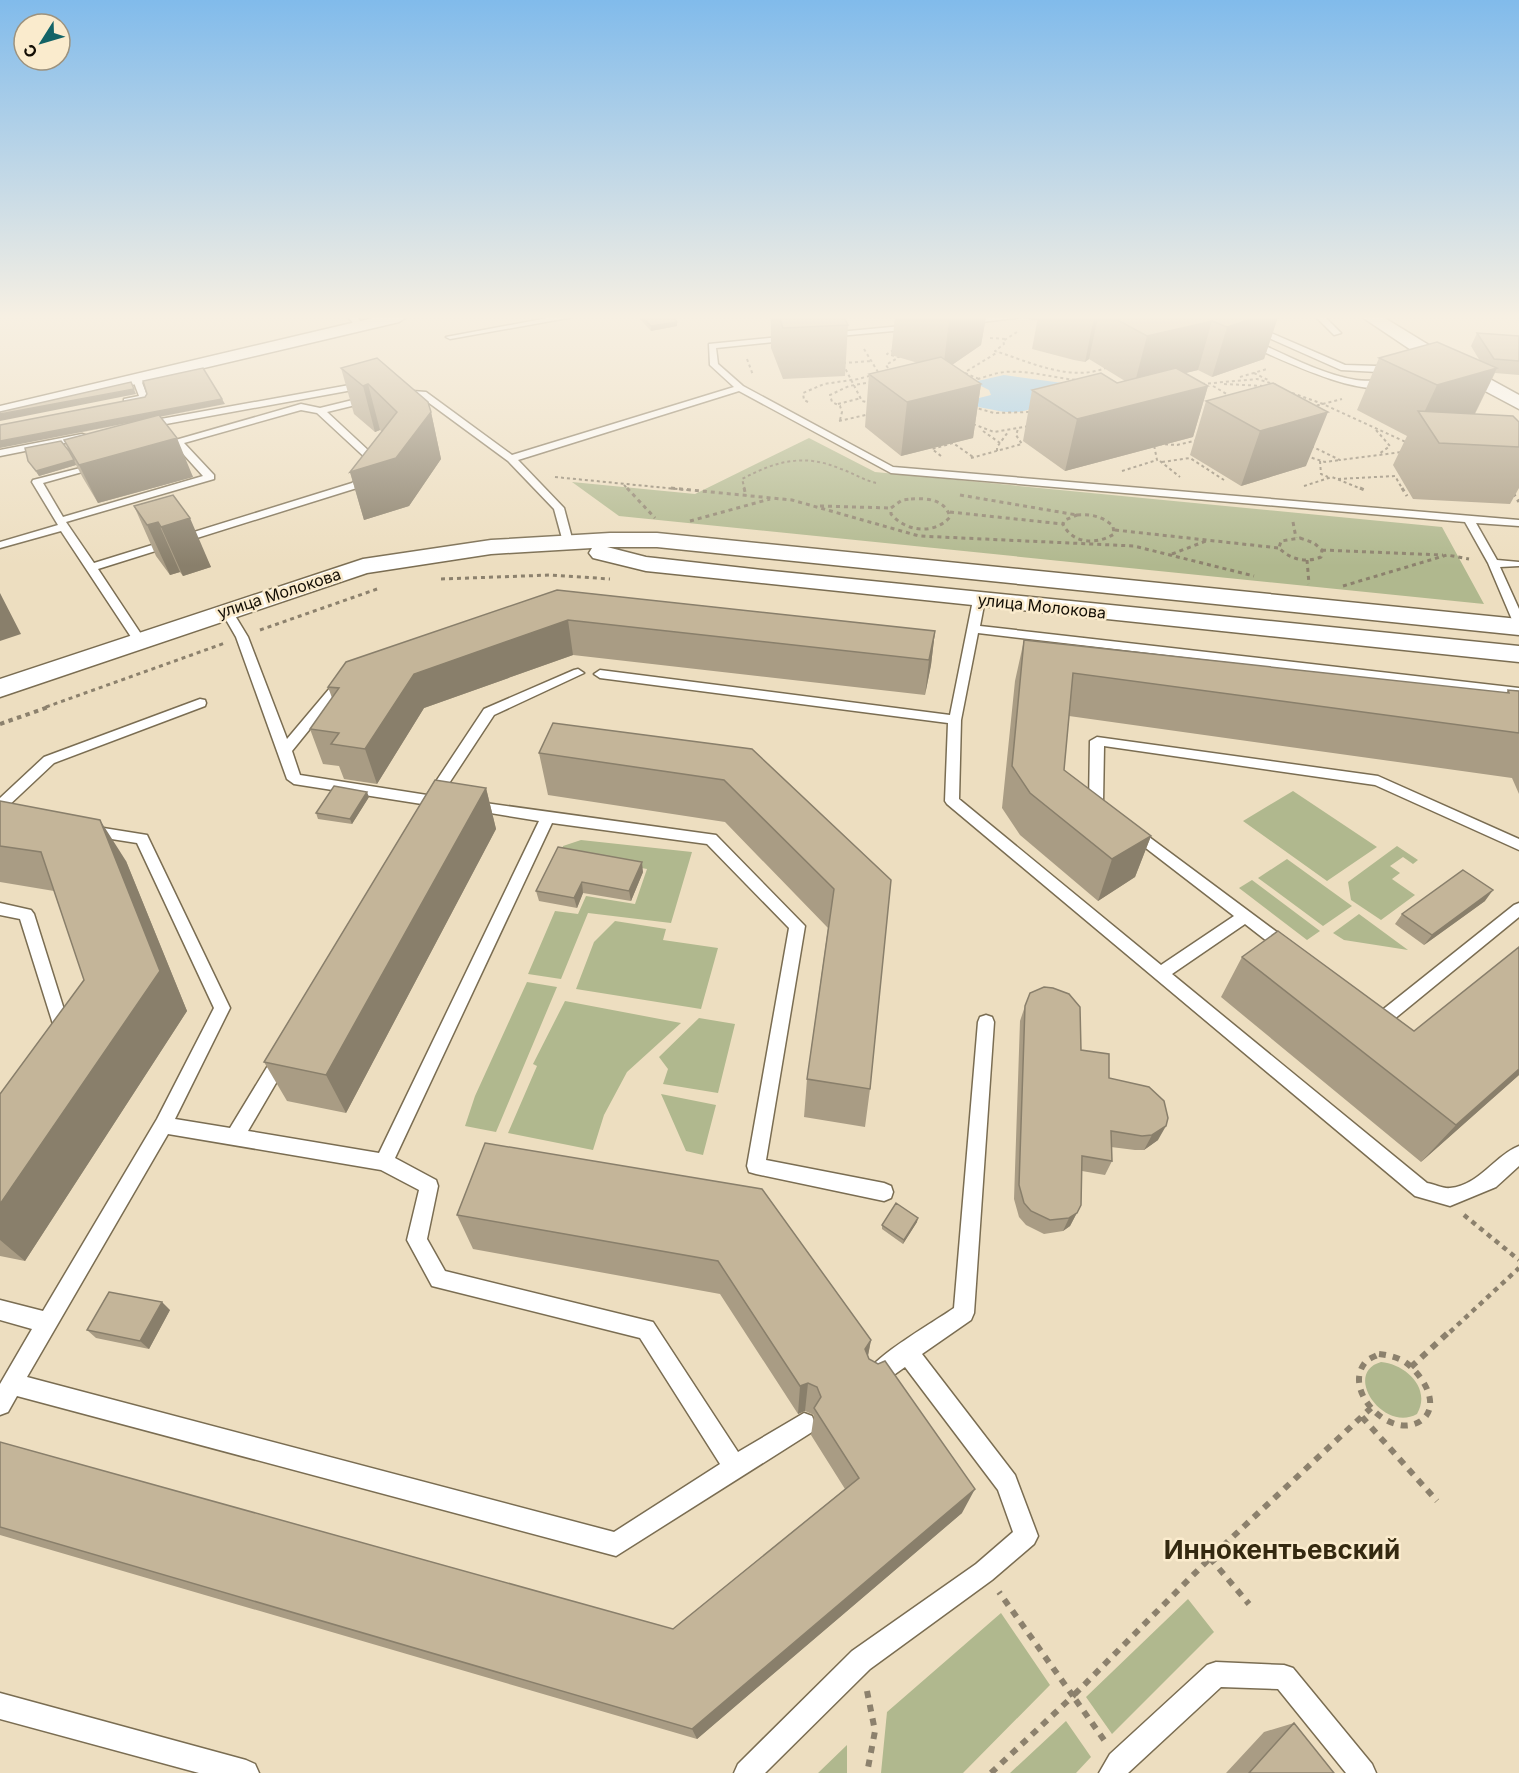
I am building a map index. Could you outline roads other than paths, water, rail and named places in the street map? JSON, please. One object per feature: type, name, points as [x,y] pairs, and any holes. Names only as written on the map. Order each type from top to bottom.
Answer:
[{"type":"street","points":[[0,411],[50,400]]},
{"type":"street","name":"улица Молокова","points":[[0,688],[226,610],[363,566],[490,547],[568,542],[657,540],[1519,627]]},
{"type":"street","name":"улица Молокова","points":[[568,542],[646,564],[1519,654]]},
{"type":"lane","points":[[122,402],[134,400]]},
{"type":"lane","points":[[129,428],[283,400]]},
{"type":"lane","points":[[146,451],[301,407],[320,411],[362,400]]},
{"type":"lane","points":[[431,400],[511,459],[559,508],[568,542]]},
{"type":"lane","points":[[511,459],[702,400]]},
{"type":"lane","points":[[762,400],[891,470],[1519,524]]},
{"type":"lane","points":[[93,567],[356,484],[378,464],[320,411]]},
{"type":"lane","points":[[0,453],[94,435]]},
{"type":"lane","points":[[0,545],[210,477],[178,442]]},
{"type":"lane","points":[[113,460],[37,482],[62,524],[140,640]]},
{"type":"lane","points":[[1469,519],[1493,563],[1519,621]]},
{"type":"lane","points":[[1493,563],[1515,564]]},
{"type":"lane","points":[[979,600],[955,720],[952,801],[1422,1190],[1450,1197],[1489,1181],[1519,1154]]},
{"type":"lane","points":[[226,610],[242,637],[294,779],[428,806],[548,817],[711,839],[797,926],[756,1166],[884,1192]]},
{"type":"lane","points":[[972,628],[1519,692]]},
{"type":"lane","points":[[428,806],[489,712],[578,673]]},
{"type":"lane","points":[[600,674],[955,720]]},
{"type":"lane","points":[[285,750],[339,685],[361,677]]},
{"type":"lane","points":[[4,814],[49,760],[200,703]]},
{"type":"lane","points":[[1299,957],[1096,805],[1097,741],[1378,781],[1519,845]]},
{"type":"lane","points":[[384,1162],[548,817]]},
{"type":"lane","points":[[0,1404],[163,1125],[222,1008],[142,839],[71,828]]},
{"type":"lane","points":[[0,909],[26,914],[66,1041],[59,1050]]},
{"type":"lane","points":[[1363,1006],[1381,1020],[1519,909]]},
{"type":"lane","points":[[1160,974],[1245,916]]},
{"type":"lane","points":[[872,1380],[907,1352],[964,1313],[986,1022]]},
{"type":"lane","points":[[235,1136],[289,1045]]},
{"type":"lane","points":[[163,1125],[384,1162],[429,1186],[417,1240],[439,1279],[646,1329],[735,1467]]},
{"type":"lane","points":[[0,1310],[48,1323]]},
{"type":"lane","points":[[747,1773],[861,1660],[984,1572],[1026,1536],[1007,1483],[907,1352]]},
{"type":"lane","points":[[12,1384],[616,1544],[804,1424]]},
{"type":"lane","points":[[1116,1768],[1216,1674],[1284,1677],[1363,1773]]},
{"type":"lane","points":[[0,1706],[246,1773]]},
{"type":"water","points":[[977,400],[1048,400],[1035,407],[1017,412],[982,408],[972,404]]},
{"type":"district","name":"Иннокентьевский","points":[[1282,1550]]}]
